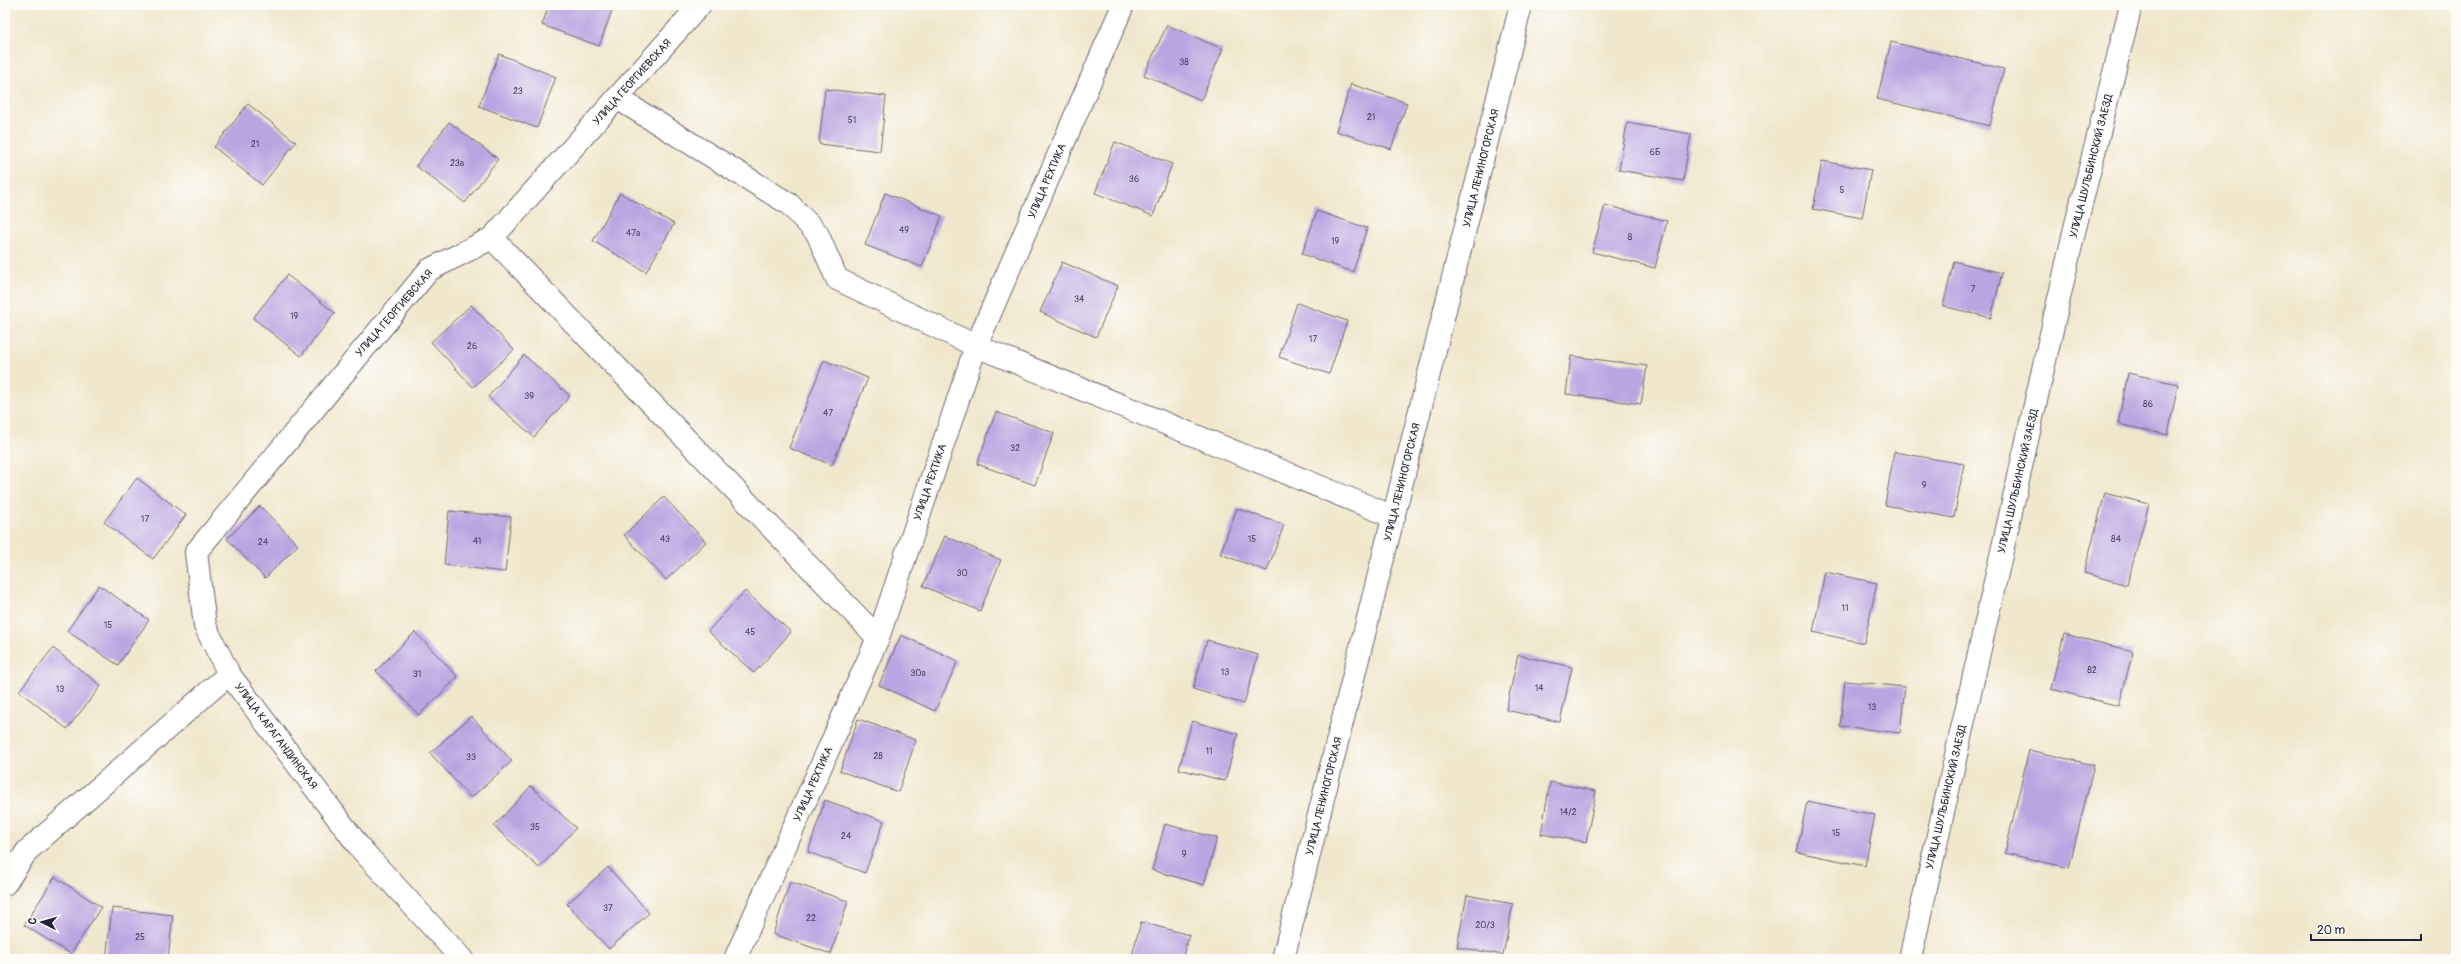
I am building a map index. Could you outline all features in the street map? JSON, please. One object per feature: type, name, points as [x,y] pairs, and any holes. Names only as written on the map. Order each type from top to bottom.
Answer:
[{"type":"street","name":"УЛИЦА ГЕОРГИЕВСКАЯ","points":[[229,674],[205,626],[196,552],[429,270],[492,238],[700,5]]},
{"type":"street","name":"УЛИЦА РЕХТИКА","points":[[735,959],[878,638],[976,346],[1123,5]]},
{"type":"street","name":"УЛИЦА ЛЕНИНОГОРСКАЯ","points":[[1284,959],[1521,5]]},
{"type":"street","name":"УЛИЦА ШУЛЬБИНСКИЙ ЗАЕЗД","points":[[1910,959],[2074,232],[2131,5]]},
{"type":"street","points":[[617,98],[789,204],[817,233],[837,279],[976,346],[1394,517]]},
{"type":"street","points":[[492,238],[878,638]]},
{"type":"street","name":"УЛИЦА КАРАГАНДИНСКАЯ","points":[[5,884],[27,852],[229,674],[361,848],[462,959]]},
{"type":"building","points":[[549,5],[614,5],[599,46],[542,25]]},
{"type":"building","points":[[1167,25],[1223,49],[1201,100],[1144,75]]},
{"type":"building","points":[[1891,42],[2004,69],[1990,126],[1877,99]]},
{"type":"building","points":[[499,54],[556,77],[537,128],[479,106]]},
{"type":"building","points":[[1351,84],[1407,103],[1391,149],[1336,131]]},
{"type":"building","points":[[825,89],[886,96],[880,151],[819,144]]},
{"type":"building","points":[[248,104],[296,142],[262,185],[214,147]]},
{"type":"building","points":[[449,122],[498,159],[465,203],[416,166]]},
{"type":"building","points":[[1627,123],[1691,134],[1683,181],[1619,170]]},
{"type":"building","points":[[1115,142],[1172,164],[1153,216],[1095,193]]},
{"type":"building","points":[[1822,161],[1871,170],[1862,218],[1813,209]]},
{"type":"building","points":[[620,193],[674,224],[646,272],[593,241]]},
{"type":"building","points":[[885,193],[942,216],[922,267],[865,245]]},
{"type":"building","points":[[1605,205],[1667,221],[1655,268],[1592,252]]},
{"type":"building","points":[[1317,211],[1367,228],[1353,272],[1302,254]]},
{"type":"building","points":[[1954,261],[2002,273],[1991,318],[1943,306]]},
{"type":"building","points":[[1062,262],[1118,286],[1096,337],[1040,312]]},
{"type":"building","points":[[287,275],[335,313],[301,356],[253,318]]},
{"type":"building","points":[[1297,303],[1347,321],[1329,374],[1279,357]]},
{"type":"building","points":[[471,305],[514,350],[473,387],[431,342]]},
{"type":"building","points":[[524,355],[570,396],[534,437],[488,397]]},
{"type":"building","points":[[1571,356],[1647,366],[1641,404],[1566,394]]},
{"type":"building","points":[[824,360],[868,378],[832,465],[789,448]]},
{"type":"building","points":[[2128,373],[2178,384],[2168,435],[2118,424]]},
{"type":"building","points":[[996,412],[1054,433],[1035,485],[977,464]]},
{"type":"building","points":[[1894,452],[1964,464],[1954,518],[1885,505]]},
{"type":"building","points":[[137,478],[186,515],[153,559],[104,522]]},
{"type":"building","points":[[2105,493],[2149,504],[2127,585],[2084,573]]},
{"type":"building","points":[[664,497],[706,542],[666,580],[624,535]]},
{"type":"building","points":[[260,506],[298,545],[265,578],[227,539]]},
{"type":"building","points":[[1237,508],[1284,525],[1267,571],[1220,554]]},
{"type":"building","points":[[449,511],[511,517],[505,572],[444,565]]},
{"type":"building","points":[[945,536],[1001,560],[980,611],[923,586]]},
{"type":"building","points":[[1825,572],[1877,583],[1864,643],[1813,632]]},
{"type":"building","points":[[99,585],[149,620],[118,665],[67,631]]},
{"type":"building","points":[[745,591],[791,632],[754,673],[708,631]]},
{"type":"building","points":[[415,632],[458,677],[419,715],[376,671]]},
{"type":"building","points":[[2064,634],[2133,651],[2119,706],[2051,689]]},
{"type":"building","points":[[901,635],[958,661],[935,711],[879,685]]},
{"type":"building","points":[[1207,640],[1258,655],[1244,704],[1193,689]]},
{"type":"building","points":[[53,648],[101,686],[67,729],[19,691]]},
{"type":"building","points":[[1518,655],[1572,667],[1560,722],[1506,710]]},
{"type":"building","points":[[1845,681],[1905,687],[1900,733],[1840,726]]},
{"type":"building","points":[[471,716],[512,761],[471,798],[430,753]]},
{"type":"building","points":[[858,719],[916,740],[898,792],[840,771]]},
{"type":"building","points":[[1192,721],[1238,734],[1225,781],[1179,769]]},
{"type":"building","points":[[2029,750],[2094,765],[2069,868],[2005,853]]},
{"type":"building","points":[[1550,782],[1596,791],[1586,842],[1541,834]]},
{"type":"building","points":[[531,786],[576,828],[539,868],[494,826]]},
{"type":"building","points":[[825,800],[884,821],[865,873],[808,852]]},
{"type":"building","points":[[1807,801],[1875,815],[1865,866],[1797,852]]},
{"type":"building","points":[[1165,824],[1217,838],[1204,885],[1152,870]]},
{"type":"building","points":[[608,867],[649,913],[609,949],[567,904]]},
{"type":"building","points":[[55,877],[101,907],[71,954],[24,925]]},
{"type":"building","points":[[790,882],[848,901],[831,954],[773,934]]},
{"type":"building","points":[[1467,895],[1513,904],[1503,955],[1457,947]]},
{"type":"building","points":[[112,908],[173,915],[168,959],[106,959]]},
{"type":"building","points":[[1141,922],[1189,935],[1182,959],[1131,959]]},
{"type":"building","points":[[5,954],[44,958],[44,959],[5,959]]}]
